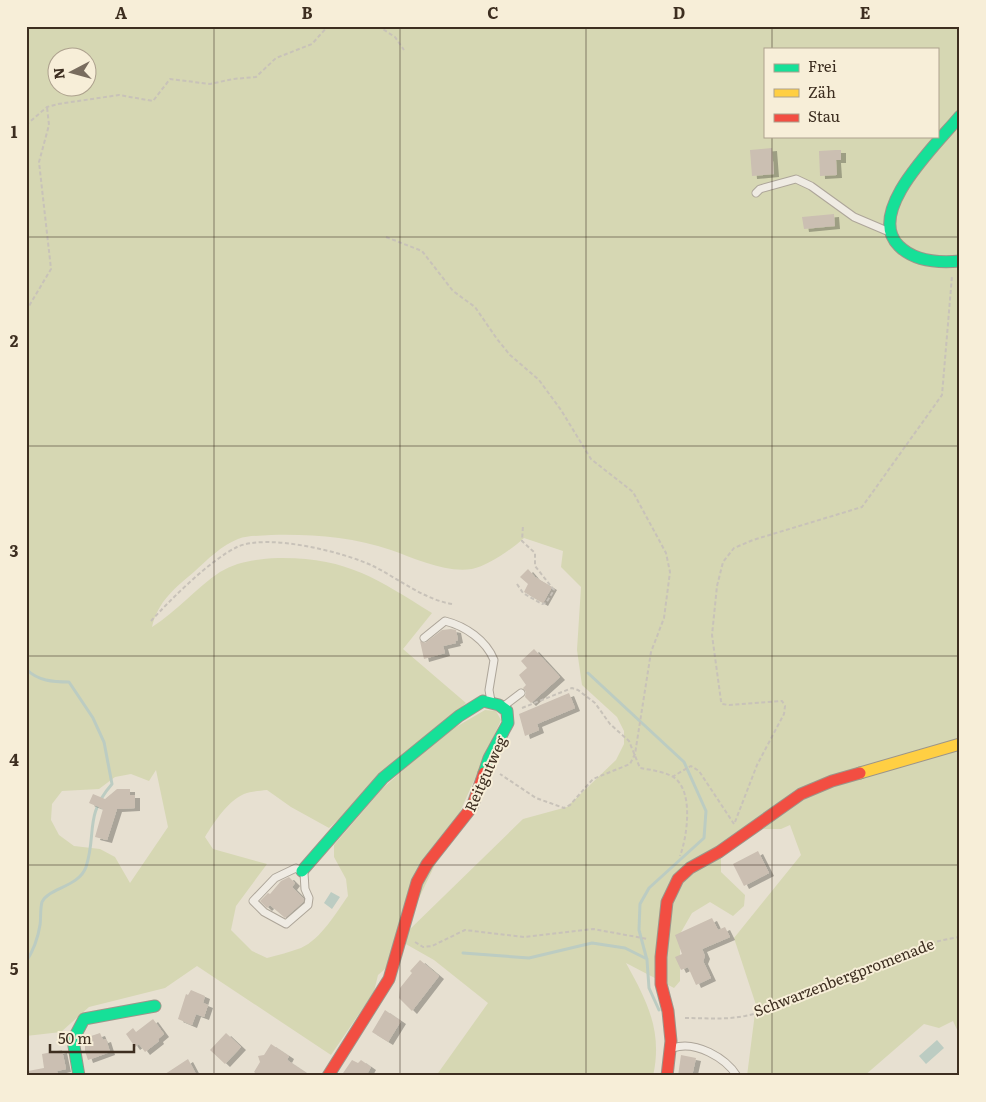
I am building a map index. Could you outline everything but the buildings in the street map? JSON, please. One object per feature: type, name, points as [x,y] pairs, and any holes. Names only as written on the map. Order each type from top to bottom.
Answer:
[{"type":"street","points":[[956,261],[927,261],[913,257],[896,245],[890,232],[890,212],[900,194],[960,116]]},
{"type":"street","points":[[302,871],[382,778],[460,716],[481,702],[491,702],[506,709]]},
{"type":"street","name":"Reitgutweg","points":[[328,1076],[387,983],[412,896],[420,876],[470,812],[486,766],[507,727],[506,709]]},
{"type":"street","points":[[667,1076],[670,1049],[669,1019],[660,975],[667,907],[673,886],[690,868],[719,852],[801,794],[832,781],[960,744]]},
{"type":"street","points":[[79,1076],[72,1040],[75,1030],[84,1019],[155,1006]]},
{"type":"lane","points":[[756,193],[760,189],[796,178],[811,186],[854,217],[890,232]]},
{"type":"lane","points":[[424,638],[445,621],[467,630],[484,644],[494,660],[489,690],[491,702]]},
{"type":"lane","points":[[506,709],[521,693]]},
{"type":"lane","points":[[290,869],[302,871],[309,903],[290,923],[286,924],[268,915],[254,903],[254,900],[274,878],[290,869]]},
{"type":"lane","points":[[670,1049],[684,1047],[708,1052],[723,1060],[737,1076]]},
{"type":"path","points":[[26,125],[47,107],[119,95],[153,101],[170,79],[177,78],[200,84],[233,78],[252,78],[259,75],[276,58],[312,44],[328,26]]},
{"type":"path","points":[[378,26],[395,37],[404,50]]},
{"type":"path","points":[[26,311],[51,269],[39,162],[49,125],[47,107]]},
{"type":"path","points":[[386,237],[417,248],[427,256],[454,291],[475,307],[510,355],[539,380],[566,415],[591,459],[633,492],[646,513],[670,566],[663,623],[652,646],[635,754],[630,764],[593,779],[570,805],[564,808],[536,798],[486,766]]},
{"type":"path","points":[[731,830],[757,765],[784,714],[785,706],[782,701],[722,704],[712,627],[719,574],[724,562],[734,548],[862,506],[942,395],[956,261]]},
{"type":"path","points":[[517,584],[523,593],[542,604],[546,603],[554,588],[541,577],[535,566],[535,553],[521,538],[523,525]]},
{"type":"path","points":[[150,621],[217,560],[236,547],[248,544],[302,545],[334,552],[372,566],[433,599],[452,604]]},
{"type":"path","points":[[506,709],[572,688],[578,690],[594,703],[610,724],[629,740],[640,768],[672,777],[678,781],[688,807],[684,846],[678,861]]},
{"type":"path","points":[[672,777],[691,766],[699,771],[734,824]]},
{"type":"path","points":[[401,938],[409,939],[423,947],[432,946],[465,930],[524,937],[593,929],[637,936],[644,939]]},
{"type":"path","name":"Schwarzenbergpromenade","points":[[669,1019],[728,1019],[754,1014],[798,998],[918,946],[960,938]]},
{"type":"green space","points":[[26,26],[960,26],[960,1036],[953,1021],[939,1028],[924,1024],[864,1076],[747,1076],[756,1005],[734,938],[801,855],[790,825],[781,829],[747,829],[721,848],[721,872],[745,895],[744,906],[733,916],[710,902],[692,913],[680,934],[680,981],[674,988],[626,963],[651,1017],[656,1045],[653,1076],[436,1076],[488,1003],[434,960],[404,943],[406,933],[523,819],[567,807],[616,760],[624,744],[624,731],[617,717],[582,685],[577,650],[581,587],[561,567],[563,551],[524,538],[492,561],[472,569],[462,570],[431,564],[362,542],[332,537],[271,535],[246,537],[238,539],[221,549],[168,596],[158,610],[152,627],[211,578],[227,568],[241,563],[271,558],[302,559],[323,561],[360,572],[432,613],[403,649],[466,703],[329,828],[291,807],[267,790],[244,794],[222,812],[205,837],[213,849],[267,864],[236,906],[231,930],[252,951],[267,958],[301,948],[308,944],[328,925],[348,896],[346,879],[334,857],[334,845],[383,788],[444,734],[485,710],[496,711],[501,720],[455,823],[385,969],[378,975],[374,992],[331,1055],[197,966],[165,988],[89,1007],[61,1032],[26,1036]],"holes":[[[156,770],[168,827],[130,883],[115,857],[100,849],[74,846],[59,835],[51,820],[52,804],[62,791],[99,789],[115,777],[131,774],[149,781]]]},
{"type":"shaded area","points":[[331,892],[340,897],[332,909],[324,903]]},
{"type":"shaded area","points":[[937,1040],[944,1048],[926,1064],[919,1056]]},
{"type":"waterway","points":[[26,669],[41,678],[69,682],[93,718],[104,742],[112,784],[103,795],[94,815],[86,867],[77,879],[45,897],[42,902],[38,935],[26,962]]},
{"type":"waterway","points":[[588,673],[684,762],[706,811],[704,838],[649,888],[640,904],[639,930],[647,960],[649,988],[659,1010]]},
{"type":"waterway","points":[[463,953],[529,958],[592,943],[625,948],[647,959]]},
{"type":"traffic: fast","points":[[960,116],[908,178],[897,197],[891,215],[891,232],[899,246],[905,251],[928,260],[960,261]]},
{"type":"traffic: fast","points":[[302,871],[383,778],[459,716],[483,701],[499,705],[507,711],[508,723],[489,758],[484,773]]},
{"type":"traffic: fast","points":[[79,1076],[73,1040],[84,1019],[155,1006]]},
{"type":"traffic: slow","points":[[860,773],[960,744]]},
{"type":"traffic: jam","points":[[328,1076],[389,979],[417,882],[427,864],[472,807],[484,773]]},
{"type":"traffic: jam","points":[[667,1076],[671,1041],[668,1011],[661,984],[661,957],[667,902],[678,879],[690,868],[719,852],[801,794],[832,781],[860,773]]}]
